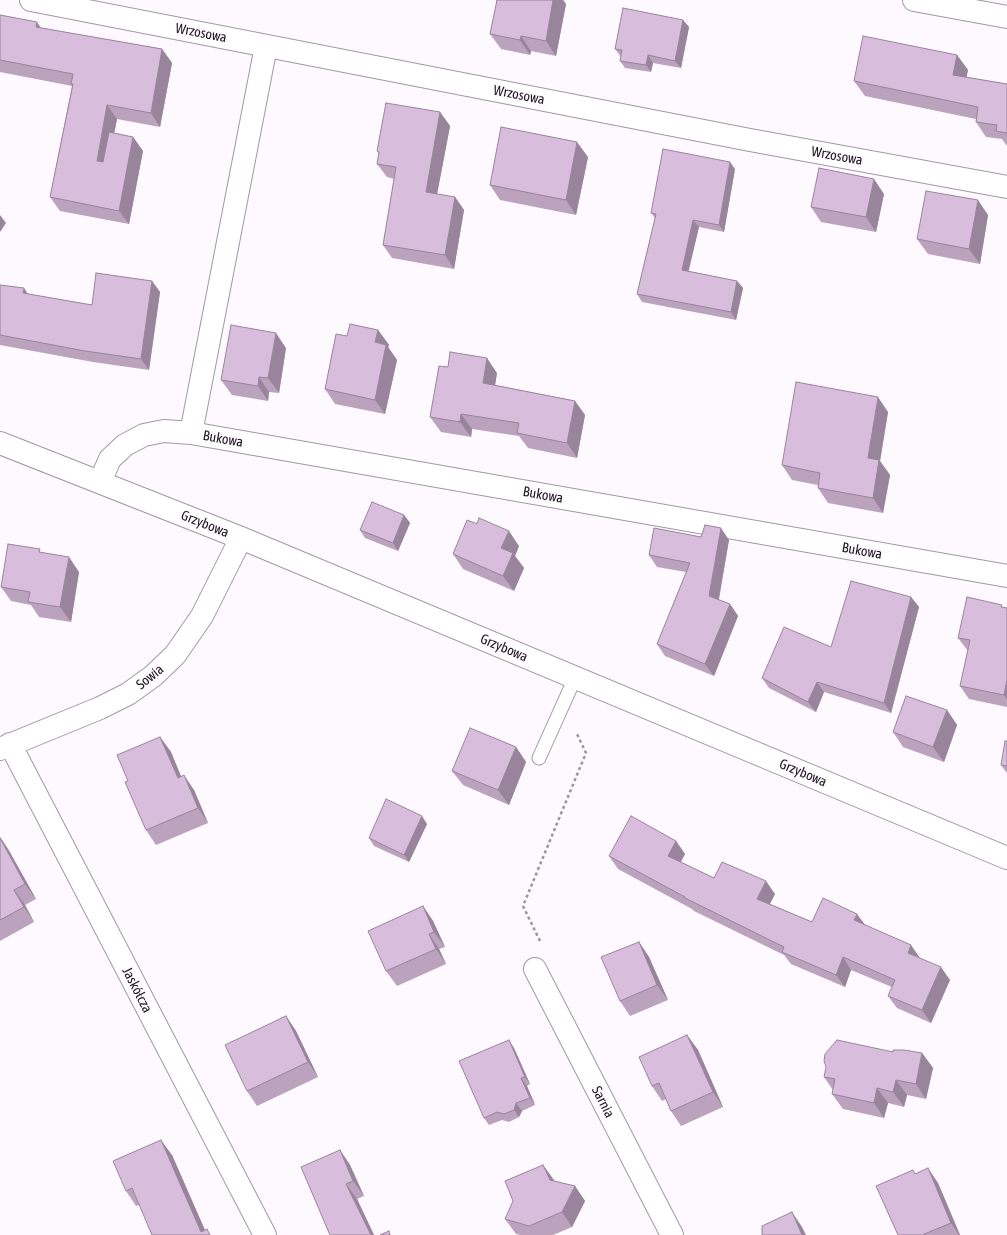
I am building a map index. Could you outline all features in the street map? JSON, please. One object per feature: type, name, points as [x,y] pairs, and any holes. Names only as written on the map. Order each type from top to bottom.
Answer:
[{"type":"street","name":"Wrzosowa","points":[[31,0],[750,140],[1007,187]]},
{"type":"street","points":[[914,0],[1007,17]]},
{"type":"street","points":[[191,433],[266,46]]},
{"type":"street","name":"Bukowa","points":[[100,482],[110,459],[125,445],[144,435],[164,431],[191,433],[1007,576]]},
{"type":"street","name":"Grzybowa","points":[[0,443],[242,538],[1007,858]]},
{"type":"street","name":"Sowia","points":[[5,747],[100,708],[128,694],[153,676],[175,655],[202,616],[242,538]]},
{"type":"street","name":"Jaskółcza","points":[[5,747],[265,1235]]},
{"type":"street","name":"Sarnia","points":[[535,969],[672,1235]]},
{"type":"lane","points":[[539,758],[576,678]]},
{"type":"path","points":[[544,948],[523,906],[586,753],[563,704]]},
{"type":"building","points":[[497,0],[553,0],[546,41],[521,36],[520,40],[490,34]]},
{"type":"building","points":[[623,8],[683,20],[675,61],[648,55],[646,65],[620,61],[622,50],[615,49]]},
{"type":"building","points":[[0,15],[37,22],[36,27],[162,49],[151,113],[107,105],[97,161],[103,162],[109,132],[133,137],[119,211],[50,197],[73,84],[71,84],[73,74],[0,60]]},
{"type":"building","points":[[863,36],[957,55],[953,75],[1007,84],[1007,133],[996,131],[997,125],[976,122],[978,107],[854,81]]},
{"type":"building","points":[[386,103],[440,112],[426,192],[455,197],[445,255],[383,245],[396,167],[377,164],[379,152],[377,151]]},
{"type":"building","points":[[501,127],[577,142],[566,200],[490,185]]},
{"type":"building","points":[[663,149],[730,162],[719,225],[693,220],[682,270],[737,281],[731,312],[637,294],[656,214],[651,213]]},
{"type":"building","points":[[819,168],[874,179],[866,217],[811,207]]},
{"type":"building","points":[[926,191],[978,200],[969,249],[917,239]]},
{"type":"building","points":[[96,273],[152,281],[141,359],[85,351],[0,335],[0,285],[24,288],[23,293],[92,305]]},
{"type":"building","points":[[350,324],[378,330],[375,342],[386,345],[375,400],[325,389],[336,334],[347,336]]},
{"type":"building","points":[[231,325],[276,333],[268,378],[259,377],[258,386],[221,380]]},
{"type":"building","points":[[450,352],[487,358],[483,383],[575,401],[567,443],[517,433],[519,423],[461,414],[460,422],[430,417],[439,366],[448,367]]},
{"type":"building","points":[[796,382],[878,397],[868,458],[879,460],[873,498],[818,488],[820,473],[782,465]]},
{"type":"building","points":[[372,502],[404,515],[393,543],[360,530]]},
{"type":"building","points":[[479,518],[509,531],[501,548],[513,553],[503,576],[453,554],[467,520],[477,524]]},
{"type":"building","points":[[705,525],[721,528],[709,596],[730,604],[705,664],[657,644],[690,563],[649,555],[654,528],[701,537]]},
{"type":"building","points":[[8,544],[40,549],[39,552],[69,557],[60,607],[28,602],[30,592],[1,587]]},
{"type":"building","points":[[851,581],[911,597],[884,703],[817,682],[808,702],[762,678],[784,627],[831,647]]},
{"type":"building","points":[[967,597],[1002,605],[1001,607],[1007,608],[1007,680],[1004,695],[960,686],[970,640],[958,638]]},
{"type":"building","points":[[906,696],[947,710],[933,747],[893,732]]},
{"type":"building","points":[[470,728],[516,747],[498,790],[452,771]]},
{"type":"building","points":[[160,737],[178,778],[184,775],[198,808],[146,830],[125,782],[128,781],[117,755]]},
{"type":"building","points":[[1005,741],[1007,741],[1007,766],[1001,765]]},
{"type":"building","points":[[386,799],[422,816],[404,855],[369,838]]},
{"type":"building","points":[[631,816],[676,841],[668,856],[714,878],[722,862],[766,881],[757,899],[812,922],[823,898],[857,914],[854,920],[911,945],[908,953],[941,967],[922,1010],[888,996],[895,980],[843,957],[836,975],[782,952],[784,947],[685,898],[609,856]]},
{"type":"building","points":[[0,838],[25,884],[14,890],[24,907],[0,920]]},
{"type":"building","points":[[423,906],[434,932],[429,934],[436,949],[386,971],[368,931]]},
{"type":"building","points":[[639,942],[657,985],[620,1001],[601,957]]},
{"type":"building","points":[[286,1016],[308,1062],[247,1091],[225,1045]]},
{"type":"building","points":[[687,1035],[713,1092],[671,1111],[659,1083],[652,1086],[639,1057]]},
{"type":"building","points":[[509,1040],[525,1077],[521,1078],[530,1098],[516,1103],[514,1110],[504,1114],[497,1112],[484,1118],[459,1061]]},
{"type":"building","points":[[837,1040],[893,1052],[893,1050],[904,1050],[922,1053],[916,1084],[896,1080],[893,1092],[877,1088],[874,1103],[832,1094],[835,1079],[824,1077],[826,1067],[824,1061],[825,1054]]},
{"type":"building","points":[[161,1140],[201,1232],[207,1229],[210,1235],[152,1235],[132,1188],[126,1191],[113,1161]]},
{"type":"building","points":[[340,1150],[353,1181],[346,1184],[371,1235],[330,1235],[301,1167]]},
{"type":"building","points":[[543,1165],[550,1180],[575,1186],[562,1212],[529,1226],[505,1219],[513,1201],[505,1181]]},
{"type":"building","points":[[928,1168],[951,1223],[922,1235],[898,1235],[876,1186],[913,1170],[915,1174]]},
{"type":"building","points":[[792,1212],[802,1235],[762,1235],[762,1226]]},
{"type":"building","points":[[389,1231],[390,1235],[380,1235]]}]
